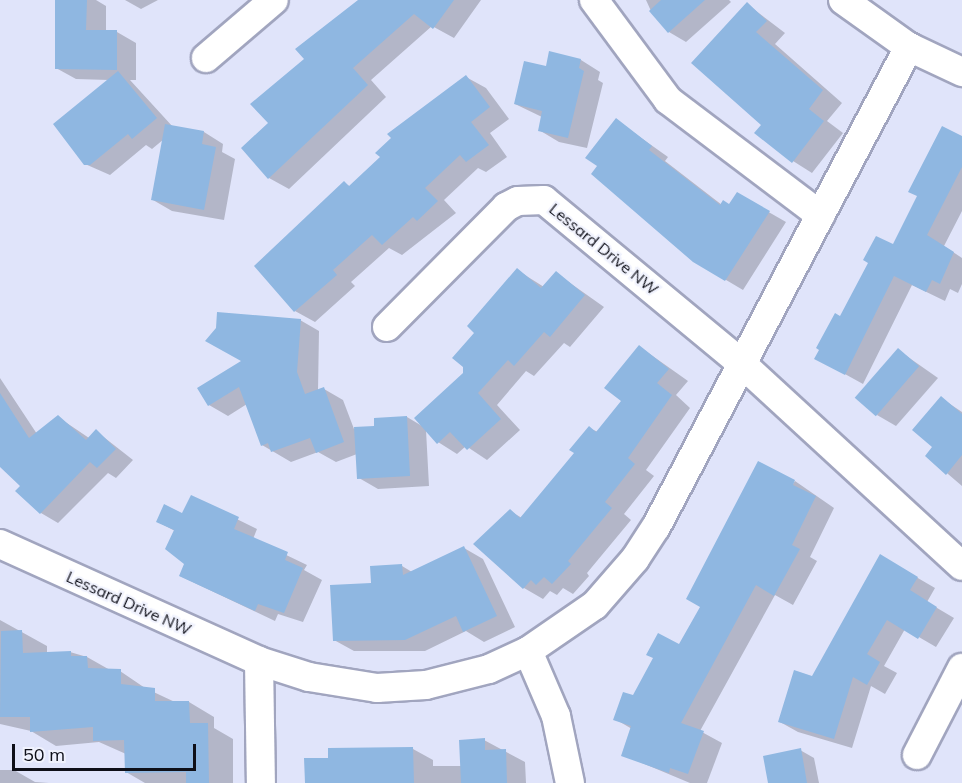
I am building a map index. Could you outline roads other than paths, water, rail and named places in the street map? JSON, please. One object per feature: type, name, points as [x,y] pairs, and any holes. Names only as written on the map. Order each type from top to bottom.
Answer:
[{"type":"street","points":[[206,58],[274,0]]},
{"type":"street","points":[[594,0],[668,100],[820,215]]},
{"type":"street","points":[[843,0],[909,46],[962,72]]},
{"type":"street","name":"Lessard Drive NW","points":[[0,544],[259,661],[309,677],[397,688],[455,679],[528,651],[595,605],[635,559],[656,527],[740,362],[909,46]]},
{"type":"street","name":"Lessard Drive NW","points":[[387,327],[506,207],[531,199],[544,200],[740,362],[962,566]]},
{"type":"street","points":[[528,651],[556,716],[570,783]]},
{"type":"street","points":[[259,661],[261,783]]},
{"type":"street","points":[[917,755],[962,668]]}]
